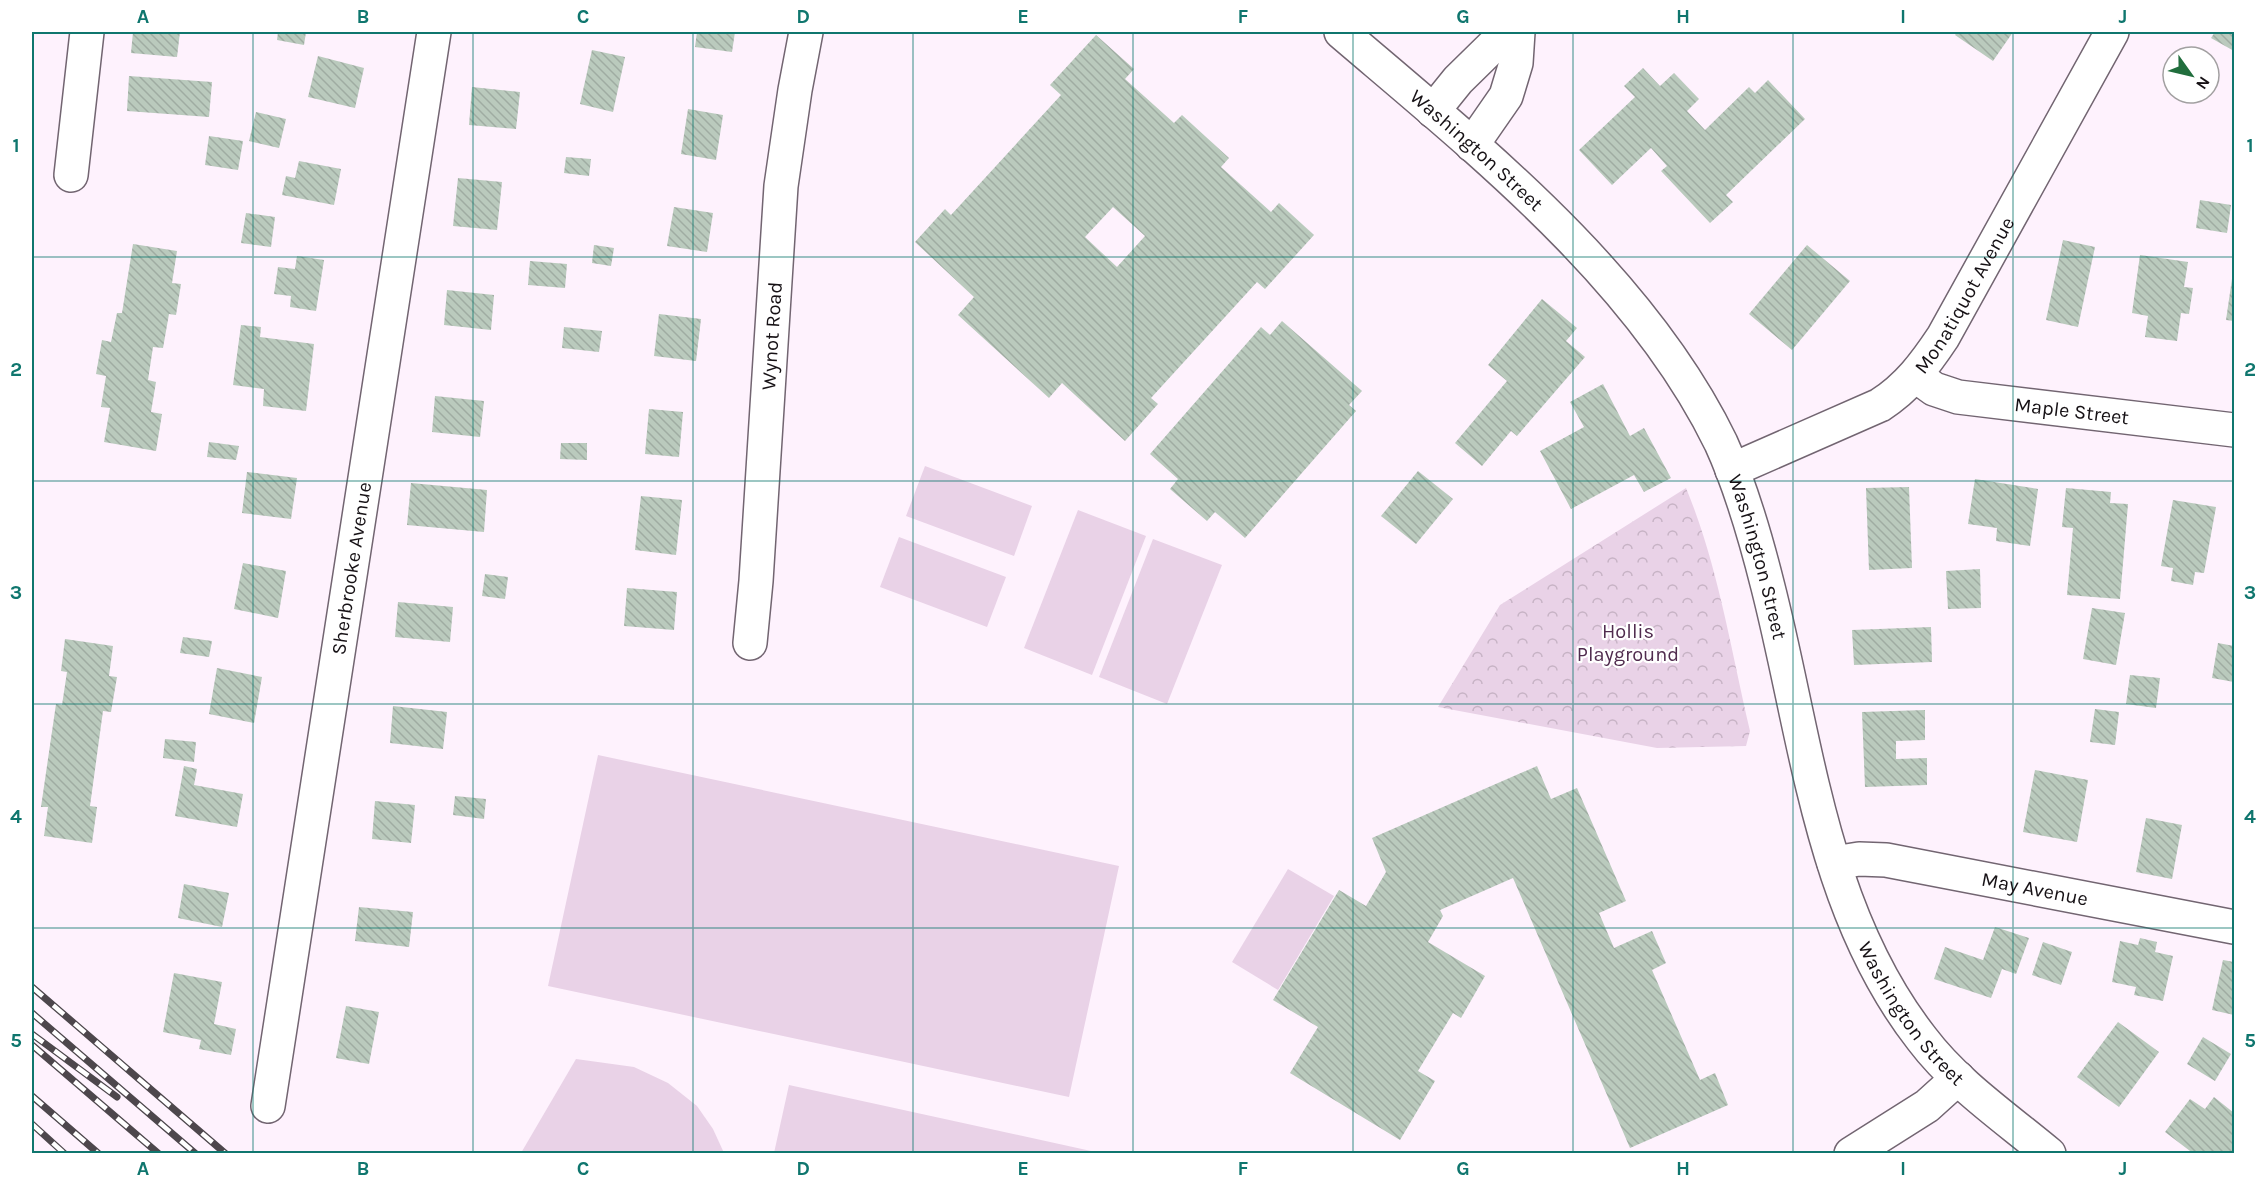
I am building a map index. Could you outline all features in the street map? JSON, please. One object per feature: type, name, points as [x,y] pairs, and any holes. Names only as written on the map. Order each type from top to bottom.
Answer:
[{"type":"street","points":[[70,175],[87,32]]},
{"type":"street","name":"Sherbrooke Avenue","points":[[268,1106],[434,32]]},
{"type":"street","name":"Wynot Road","points":[[750,643],[757,569],[781,186],[806,32]]},
{"type":"street","name":"Washington Street","points":[[1341,32],[1520,188],[1591,261],[1633,309],[1689,387],[1709,420],[1732,470],[1763,566],[1810,774],[1834,863],[1853,918],[1880,976],[1922,1040],[1958,1078],[2049,1154]]},
{"type":"street","points":[[1433,111],[1458,80],[1507,32]]},
{"type":"street","points":[[1472,146],[1506,96],[1516,63],[1518,32]]},
{"type":"street","name":"Monatiquot Avenue","points":[[1732,470],[1880,405],[1893,397],[1916,376],[1948,327],[2112,32]]},
{"type":"street","name":"Maple Street","points":[[1916,376],[1934,389],[1958,397],[2235,430]]},
{"type":"street","name":"May Avenue","points":[[1834,863],[1859,859],[1886,860],[2235,927]]},
{"type":"street","points":[[1851,1154],[1927,1106],[1958,1078]]},
{"type":"green space","points":[[925,466],[1032,506],[1014,556],[906,516]]},
{"type":"green space","name":"Hollis Playground","points":[[1686,488],[1707,547],[1723,608],[1750,731],[1746,746],[1657,748],[1438,707],[1500,605]]},
{"type":"green space","points":[[1078,510],[1146,536],[1092,675],[1024,648]]},
{"type":"green space","points":[[899,537],[1006,577],[987,627],[880,587]]},
{"type":"green space","points":[[1153,539],[1222,565],[1167,704],[1099,677]]},
{"type":"green space","points":[[598,755],[1119,866],[1069,1097],[548,986]]},
{"type":"green space","points":[[1288,869],[1334,896],[1278,990],[1232,962]]},
{"type":"green space","points":[[576,1059],[634,1067],[668,1083],[697,1106],[713,1129],[724,1153],[521,1153]]},
{"type":"green space","points":[[789,1085],[1091,1151],[1091,1153],[774,1153]]},
{"type":"building","points":[[133,32],[180,32],[177,57],[131,53]]},
{"type":"building","points":[[278,32],[306,32],[304,45],[277,40]]},
{"type":"building","points":[[697,32],[735,32],[732,52],[695,47]]},
{"type":"building","points":[[1957,32],[2013,32],[1993,61],[1955,35]]},
{"type":"building","points":[[2215,32],[2234,32],[2234,51],[2211,38]]},
{"type":"building","points":[[1096,35],[1134,69],[1125,79],[1174,123],[1182,115],[1229,158],[1221,167],[1271,212],[1279,203],[1314,235],[1265,289],[1257,282],[1151,398],[1158,404],[1125,441],[1062,383],[1049,398],[958,315],[974,297],[915,242],[945,209],[951,215],[1061,95],[1050,85]],"holes":[[[1113,207],[1145,236],[1117,267],[1085,237]]]},
{"type":"building","points":[[592,50],[625,57],[613,112],[580,104]]},
{"type":"building","points":[[318,56],[364,68],[355,108],[308,97]]},
{"type":"building","points":[[1643,68],[1660,86],[1674,73],[1699,99],[1687,111],[1705,130],[1749,87],[1755,93],[1768,80],[1805,119],[1726,195],[1733,202],[1710,223],[1661,171],[1667,166],[1651,148],[1612,185],[1579,150],[1635,97],[1624,86]]},
{"type":"building","points":[[129,76],[212,82],[209,117],[127,111]]},
{"type":"building","points":[[472,87],[520,92],[516,129],[469,125]]},
{"type":"building","points":[[688,109],[723,115],[716,160],[681,154]]},
{"type":"building","points":[[256,112],[286,119],[279,148],[249,141]]},
{"type":"building","points":[[209,136],[243,141],[238,170],[205,165]]},
{"type":"building","points":[[566,157],[591,159],[589,176],[564,173]]},
{"type":"building","points":[[299,161],[341,169],[334,205],[282,195],[286,176],[295,178]]},
{"type":"building","points":[[458,178],[502,182],[497,230],[453,226]]},
{"type":"building","points":[[2200,200],[2231,205],[2227,233],[2196,228]]},
{"type":"building","points":[[674,207],[713,213],[707,252],[667,246]]},
{"type":"building","points":[[246,213],[275,217],[271,247],[241,243]]},
{"type":"building","points":[[2063,240],[2095,247],[2078,327],[2046,320]]},
{"type":"building","points":[[133,244],[177,251],[172,283],[181,284],[176,315],[169,314],[163,348],[153,347],[148,380],[156,382],[151,412],[162,414],[156,451],[104,442],[110,408],[101,407],[106,376],[96,374],[102,340],[111,342],[117,313],[122,313]]},
{"type":"building","points":[[594,245],[614,248],[611,266],[592,263]]},
{"type":"building","points":[[1807,245],[1850,281],[1792,350],[1749,314]]},
{"type":"building","points":[[2140,255],[2188,262],[2184,287],[2193,288],[2189,314],[2181,313],[2177,341],[2145,337],[2148,316],[2132,313]]},
{"type":"building","points":[[297,256],[324,260],[316,311],[290,307],[291,296],[274,294],[278,267],[295,269]]},
{"type":"building","points":[[530,261],[567,264],[565,288],[528,285]]},
{"type":"building","points":[[2234,272],[2234,321],[2226,320]]},
{"type":"building","points":[[447,290],[494,295],[491,330],[444,325]]},
{"type":"building","points":[[1542,299],[1577,328],[1566,341],[1585,357],[1517,436],[1511,431],[1482,466],[1455,443],[1507,381],[1488,365]]},
{"type":"building","points":[[659,314],[701,319],[696,361],[654,356]]},
{"type":"building","points":[[1282,321],[1362,391],[1349,405],[1356,411],[1245,538],[1215,512],[1207,521],[1170,489],[1178,479],[1150,454],[1261,327],[1270,335]]},
{"type":"building","points":[[241,325],[261,327],[260,337],[314,344],[306,411],[263,406],[264,389],[233,385]]},
{"type":"building","points":[[564,327],[602,331],[599,352],[562,348]]},
{"type":"building","points":[[1603,384],[1630,436],[1644,428],[1671,478],[1644,492],[1634,475],[1571,509],[1540,451],[1584,427],[1570,402]]},
{"type":"building","points":[[435,396],[484,401],[480,437],[432,432]]},
{"type":"building","points":[[649,409],[683,412],[679,457],[645,454]]},
{"type":"building","points":[[209,442],[239,446],[236,460],[207,457]]},
{"type":"building","points":[[561,443],[587,443],[587,460],[560,459]]},
{"type":"building","points":[[1418,471],[1453,499],[1416,544],[1381,516]]},
{"type":"building","points":[[247,472],[297,478],[291,519],[242,513]]},
{"type":"building","points":[[1975,479],[2038,489],[2030,546],[1996,541],[1997,528],[1968,524]]},
{"type":"building","points":[[411,483],[487,490],[484,532],[407,525]]},
{"type":"building","points":[[1909,487],[1912,568],[1869,570],[1866,488]]},
{"type":"building","points":[[2066,488],[2111,492],[2110,503],[2128,504],[2120,599],[2067,595],[2073,528],[2062,527]]},
{"type":"building","points":[[641,496],[682,500],[676,555],[635,550]]},
{"type":"building","points":[[2173,500],[2216,507],[2204,573],[2195,572],[2193,585],[2171,581],[2173,568],[2161,566]]},
{"type":"building","points":[[243,563],[286,571],[278,618],[234,609]]},
{"type":"building","points":[[1980,569],[1981,608],[1948,609],[1946,571]]},
{"type":"building","points":[[485,574],[508,577],[505,599],[482,596]]},
{"type":"building","points":[[627,588],[677,592],[674,630],[624,626]]},
{"type":"building","points":[[398,602],[453,607],[450,642],[395,637]]},
{"type":"building","points":[[2092,608],[2125,613],[2116,665],[2083,659]]},
{"type":"building","points":[[1931,627],[1932,662],[1854,665],[1852,630]]},
{"type":"building","points":[[183,637],[212,641],[209,657],[180,653]]},
{"type":"building","points":[[65,639],[113,646],[109,676],[117,677],[111,712],[103,711],[90,806],[97,807],[92,843],[44,836],[48,807],[41,807],[56,704],[62,705],[67,672],[61,671]]},
{"type":"building","points":[[2218,643],[2234,646],[2234,682],[2212,678]]},
{"type":"building","points":[[217,668],[262,677],[254,723],[209,714]]},
{"type":"building","points":[[2130,675],[2160,678],[2156,708],[2126,704]]},
{"type":"building","points":[[393,706],[447,712],[443,749],[390,743]]},
{"type":"building","points":[[2095,709],[2119,712],[2115,745],[2090,742]]},
{"type":"building","points":[[1925,710],[1925,740],[1896,741],[1896,759],[1927,758],[1927,785],[1865,787],[1862,712]]},
{"type":"building","points":[[165,739],[196,742],[194,762],[163,758]]},
{"type":"building","points":[[184,766],[197,769],[194,785],[243,794],[237,827],[175,816]]},
{"type":"building","points":[[1537,766],[1551,799],[1577,788],[1626,901],[1599,913],[1614,948],[1652,931],[1666,963],[1652,970],[1700,1080],[1715,1073],[1728,1105],[1630,1148],[1513,878],[1440,910],[1443,916],[1428,942],[1485,976],[1461,1018],[1453,1013],[1418,1071],[1435,1081],[1400,1140],[1290,1073],[1318,1027],[1273,1000],[1339,890],[1366,906],[1386,872],[1372,838]]},
{"type":"building","points":[[2035,770],[2088,780],[2077,842],[2023,832]]},
{"type":"building","points":[[455,796],[486,799],[484,819],[453,815]]},
{"type":"building","points":[[375,801],[415,805],[411,843],[372,839]]},
{"type":"building","points":[[2146,818],[2182,825],[2172,879],[2136,872]]},
{"type":"building","points":[[184,884],[229,893],[222,927],[178,918]]},
{"type":"building","points":[[359,907],[413,912],[409,947],[355,941]]},
{"type":"building","points":[[1995,927],[2029,938],[2016,974],[2002,969],[1991,998],[1934,979],[1945,947],[1983,960]]},
{"type":"building","points":[[2140,938],[2157,942],[2155,952],[2173,956],[2163,1001],[2134,995],[2136,987],[2112,982],[2120,941],[2138,945]]},
{"type":"building","points":[[2043,942],[2072,952],[2061,985],[2032,975]]},
{"type":"building","points":[[2223,960],[2234,962],[2234,1015],[2212,1010]]},
{"type":"building","points":[[174,973],[222,982],[214,1024],[236,1029],[231,1055],[199,1049],[201,1040],[163,1032]]},
{"type":"building","points":[[346,1006],[379,1012],[369,1064],[336,1058]]},
{"type":"building","points":[[2118,1022],[2159,1052],[2119,1107],[2077,1077]]},
{"type":"building","points":[[2203,1037],[2231,1054],[2215,1081],[2187,1064]]},
{"type":"building","points":[[2214,1097],[2234,1113],[2234,1154],[2194,1154],[2165,1132],[2190,1099],[2205,1109]]},
{"type":"railway","points":[[32,987],[226,1154]]},
{"type":"railway","points":[[32,1013],[196,1154]]},
{"type":"railway","points":[[32,1034],[117,1097]]},
{"type":"railway","points":[[32,1045],[159,1154]]},
{"type":"railway","points":[[32,1096],[99,1154]]},
{"type":"railway","points":[[32,1124],[65,1154]]}]
